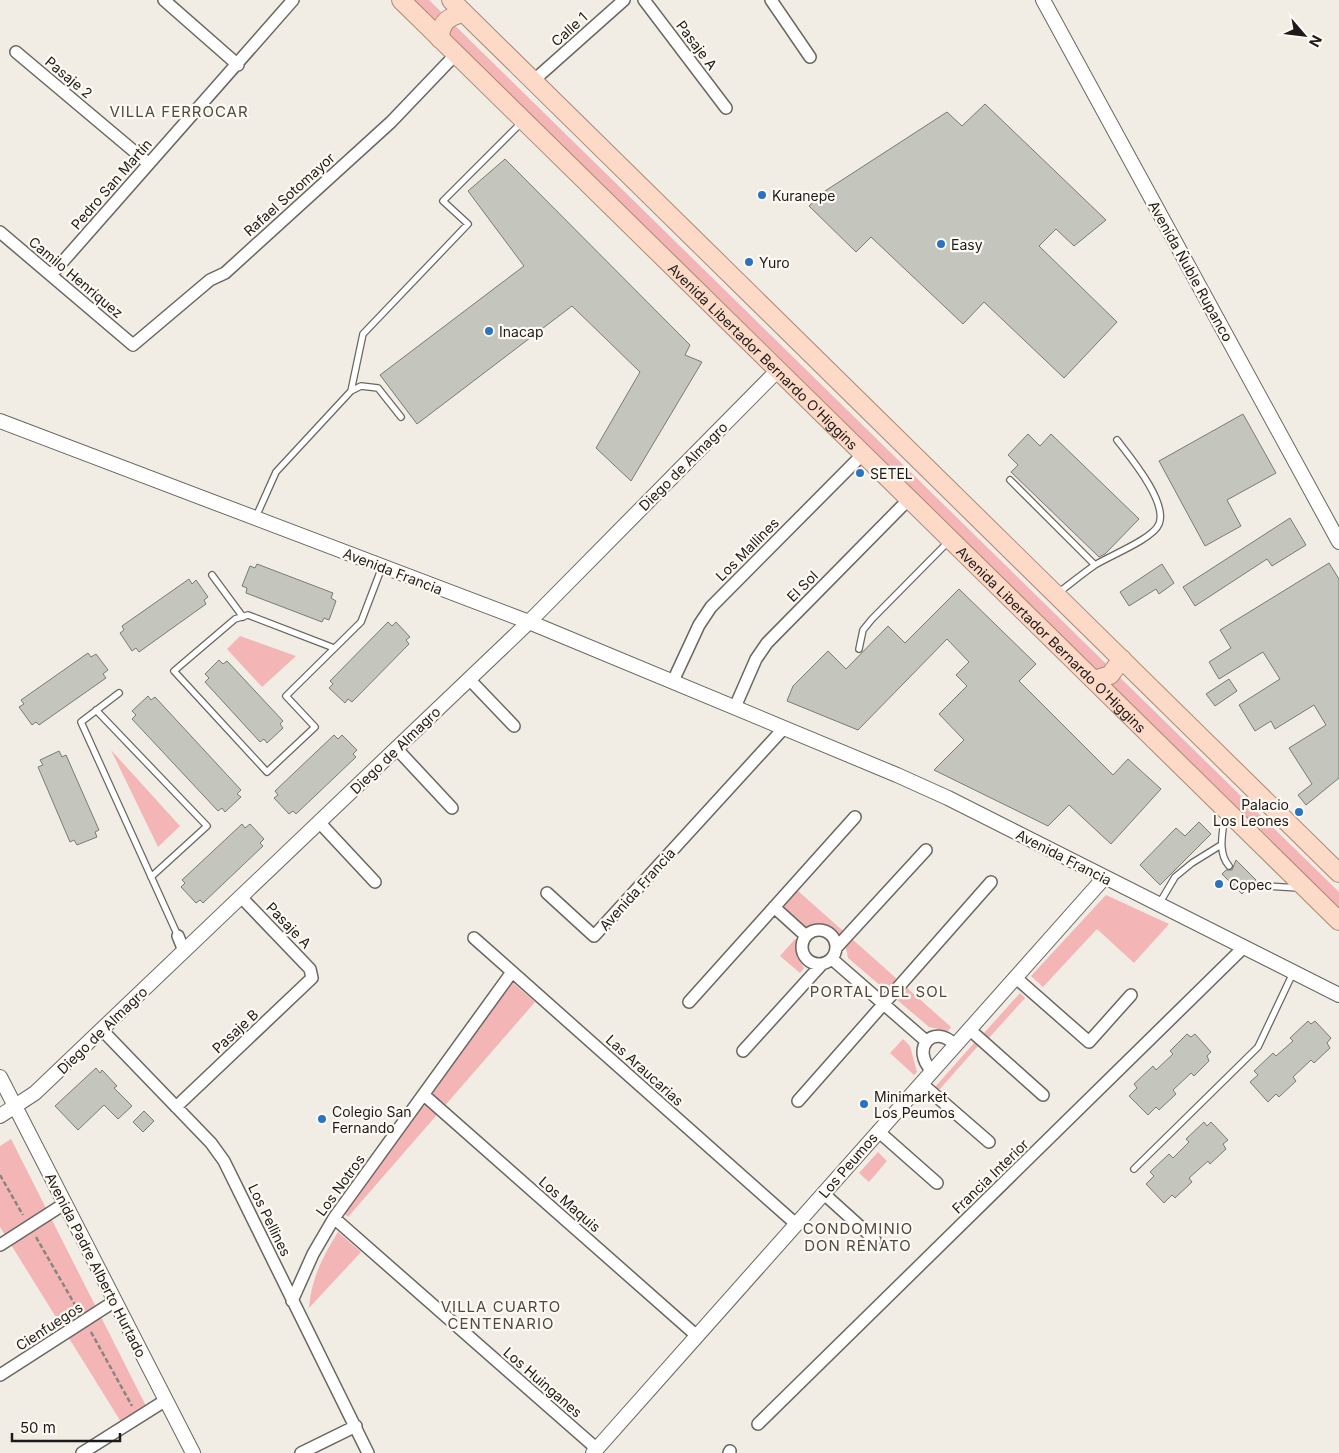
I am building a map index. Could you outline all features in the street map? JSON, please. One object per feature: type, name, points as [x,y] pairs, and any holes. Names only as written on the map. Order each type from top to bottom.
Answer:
[{"type":"main road","points":[[451,0],[1339,873]]},
{"type":"main road","name":"Avenida Libertador Bernardo O'Higgins","points":[[403,1],[1339,921]]},
{"type":"main road","points":[[440,38],[441,26],[445,21],[455,15],[464,13]]},
{"type":"main road","points":[[1094,680],[1110,675],[1122,659]]},
{"type":"street","points":[[164,0],[238,65]]},
{"type":"street","name":"Pedro San Martín","points":[[51,275],[148,163],[238,65],[293,0]]},
{"type":"street","name":"Calle 1","points":[[534,81],[624,0]]},
{"type":"street","points":[[771,0],[810,57]]},
{"type":"street","name":"Avenida Ñuble Rupanco","points":[[1043,0],[1339,542]]},
{"type":"street","name":"Pasaje A","points":[[649,2],[726,108]]},
{"type":"street","name":"Pasaje 2","points":[[16,52],[148,163]]},
{"type":"street","name":"Rafael Sotomayor","points":[[133,345],[210,280],[225,273],[391,122],[456,54]]},
{"type":"street","name":"Camilo Henríquez","points":[[0,232],[133,345]]},
{"type":"street","name":"Diego de Almagro","points":[[0,1116],[35,1093],[529,622],[778,370]]},
{"type":"street","name":"Avenida Francia","points":[[0,421],[529,622],[948,798],[1339,996]]},
{"type":"street","name":"Los Mallines","points":[[672,681],[699,626],[711,607],[863,454]]},
{"type":"street","name":"El Sol","points":[[735,708],[756,659],[767,643],[909,499]]},
{"type":"street","points":[[469,679],[514,726]]},
{"type":"street","name":"Avenida Francia","points":[[547,893],[594,936],[784,728]]},
{"type":"street","points":[[396,748],[452,808]]},
{"type":"street","points":[[689,1002],[855,817]]},
{"type":"street","points":[[319,822],[375,882]]},
{"type":"street","points":[[743,1051],[926,850]]},
{"type":"street","name":"Los Peumos","points":[[595,1451],[1104,878]]},
{"type":"street","points":[[798,1100],[991,882]]},
{"type":"street","name":"Pasaje A","points":[[241,897],[310,969],[313,975]]},
{"type":"street","points":[[774,907],[806,936]]},
{"type":"street","points":[[815,930],[826,931],[834,938],[830,957],[811,962],[804,956],[802,945],[806,936],[815,930]]},
{"type":"street","points":[[178,936],[184,952]]},
{"type":"street","name":"Las Araucarias","points":[[474,938],[796,1224]]},
{"type":"street","name":"Francia Interior","points":[[758,1424],[1243,948]]},
{"type":"street","points":[[830,957],[926,1041]]},
{"type":"street","name":"Los Notros","points":[[292,1300],[313,1254],[334,1218],[512,972]]},
{"type":"street","name":"Pasaje B","points":[[176,1107],[310,980],[313,975]]},
{"type":"street","points":[[1016,977],[1089,1042],[1131,996]]},
{"type":"street","points":[[969,1029],[1044,1095]]},
{"type":"street","name":"Los Pellines","points":[[102,1030],[211,1143],[224,1162],[368,1453]]},
{"type":"street","points":[[932,1071],[923,1058],[923,1049],[926,1041],[933,1036],[942,1037],[955,1045]]},
{"type":"street","name":"Avenida Padre Alberto Hurtado","points":[[0,1078],[193,1453]]},
{"type":"street","points":[[921,1083],[989,1142]]},
{"type":"street","name":"Los Maquis","points":[[424,1095],[697,1336]]},
{"type":"street","points":[[878,1131],[937,1183]]},
{"type":"street","points":[[823,1193],[875,1240]]},
{"type":"street","points":[[0,1245],[64,1204]]},
{"type":"street","name":"Los Huinganes","points":[[334,1218],[595,1451]]},
{"type":"street","name":"Cienfuegos","points":[[0,1375],[115,1301]]},
{"type":"street","points":[[82,1453],[166,1400]]},
{"type":"street","points":[[301,1453],[356,1426]]},
{"type":"lane","points":[[351,391],[363,334],[468,224],[443,201],[524,121]]},
{"type":"lane","points":[[255,519],[276,472],[351,391],[362,386],[378,388],[401,417]]},
{"type":"lane","points":[[1056,594],[1095,565],[1151,533],[1159,525],[1160,515],[1153,493],[1137,466],[1117,440]]},
{"type":"lane","points":[[1010,480],[1095,565]]},
{"type":"lane","points":[[860,648],[863,630],[872,619],[950,539]]},
{"type":"lane","points":[[334,648],[248,615],[235,619],[174,671],[267,772],[315,727],[286,696],[361,622],[382,567]]},
{"type":"lane","points":[[212,575],[243,617]]},
{"type":"lane","points":[[119,692],[81,722],[178,936]]},
{"type":"lane","points":[[96,710],[207,826],[151,877]]},
{"type":"lane","points":[[1226,809],[1221,845],[1222,855],[1229,866]]},
{"type":"lane","points":[[1159,905],[1176,877],[1221,845]]},
{"type":"lane","points":[[1252,885],[1306,888]]},
{"type":"lane","points":[[1134,1169],[1258,1047],[1293,973]]},
{"type":"path","points":[[0,1175],[85,1321],[138,1417]]},
{"type":"shaded area","points":[[411,0],[429,0],[1339,892],[1339,911]]},
{"type":"shaded area","points":[[240,636],[296,656],[262,687],[227,649]]},
{"type":"shaded area","points":[[111,750],[180,826],[158,847]]},
{"type":"shaded area","points":[[797,890],[951,1027],[948,1031],[929,1027],[848,958],[846,948],[841,939],[827,925],[803,927],[781,907]]},
{"type":"shaded area","points":[[1106,895],[1169,924],[1134,963],[1097,929],[1043,987],[1031,976]]},
{"type":"shaded area","points":[[795,939],[798,941],[797,957],[804,968],[800,973],[780,956]]},
{"type":"shaded area","points":[[512,982],[535,1002],[348,1217],[345,1214]]},
{"type":"shaded area","points":[[1020,993],[1025,998],[989,1038],[984,1033]]},
{"type":"shaded area","points":[[903,1039],[910,1046],[917,1072],[914,1075],[890,1053]]},
{"type":"shaded area","points":[[974,1043],[978,1046],[939,1090],[935,1087]]},
{"type":"shaded area","points":[[11,1139],[146,1406],[121,1422],[0,1227],[0,1146]]},
{"type":"shaded area","points":[[878,1152],[887,1161],[869,1182],[859,1173]]},
{"type":"shaded area","points":[[338,1232],[361,1252],[309,1308],[315,1278],[327,1250]]},
{"type":"building","points":[[985,104],[1106,220],[1074,246],[1056,229],[1039,246],[1117,322],[1064,378],[984,302],[963,324],[871,237],[856,252],[809,206],[825,191],[947,112],[962,126]]},
{"type":"building","points":[[505,159],[690,345],[685,355],[702,362],[631,481],[596,448],[640,372],[572,306],[417,424],[380,375],[524,266],[468,191]]},
{"type":"building","points":[[1243,414],[1276,473],[1227,500],[1241,526],[1205,546],[1159,461]]},
{"type":"building","points":[[1028,434],[1040,446],[1051,434],[1139,519],[1105,554],[1099,557],[1011,472],[1018,465],[1008,455]]},
{"type":"building","points":[[1290,518],[1306,545],[1272,566],[1267,559],[1195,606],[1183,587]]},
{"type":"building","points":[[1329,563],[1339,579],[1339,778],[1306,805],[1298,795],[1312,784],[1289,748],[1326,725],[1314,705],[1275,729],[1271,721],[1255,731],[1239,705],[1280,679],[1263,652],[1219,679],[1209,662],[1231,648],[1220,630]]},
{"type":"building","points":[[257,564],[333,593],[331,598],[336,601],[329,620],[324,618],[322,622],[246,593],[247,588],[242,586],[250,566],[255,568]]},
{"type":"building","points":[[1162,564],[1174,583],[1159,594],[1156,589],[1129,606],[1120,592]]},
{"type":"building","points":[[189,579],[192,584],[196,580],[208,597],[204,600],[206,604],[139,652],[136,648],[132,651],[120,633],[124,630],[122,626]]},
{"type":"building","points":[[959,589],[1036,664],[1019,681],[1113,775],[1128,759],[1161,789],[1111,844],[1069,805],[1048,826],[934,770],[964,740],[939,714],[967,686],[956,675],[969,662],[947,639],[858,730],[787,701],[793,686],[828,651],[846,669],[888,626],[905,643]]},
{"type":"building","points":[[388,622],[392,626],[396,622],[410,637],[406,640],[409,644],[352,702],[348,699],[345,703],[329,688],[333,684],[330,681]]},
{"type":"building","points":[[88,653],[91,657],[96,654],[108,670],[103,674],[106,678],[39,725],[36,722],[32,725],[19,707],[24,704],[21,700]]},
{"type":"building","points":[[219,660],[223,664],[227,661],[283,721],[280,724],[283,728],[267,743],[264,739],[260,742],[205,682],[209,678],[205,674]]},
{"type":"building","points":[[1229,679],[1237,691],[1215,706],[1206,694]]},
{"type":"building","points":[[148,696],[151,700],[155,697],[241,790],[237,794],[241,797],[225,812],[222,808],[218,811],[132,719],[136,715],[132,711]]},
{"type":"building","points":[[334,735],[338,739],[342,735],[357,750],[353,754],[356,757],[296,814],[293,811],[289,814],[274,798],[278,795],[275,791]]},
{"type":"building","points":[[59,751],[62,757],[66,755],[99,830],[95,832],[97,837],[77,845],[74,840],[70,842],[38,767],[43,765],[40,760]]},
{"type":"building","points":[[1199,822],[1211,834],[1160,885],[1140,865],[1176,828],[1185,836]]},
{"type":"building","points":[[242,824],[245,828],[250,824],[264,839],[260,843],[263,846],[203,903],[200,900],[196,903],[181,887],[185,883],[182,880]]},
{"type":"building","points":[[1236,860],[1256,880],[1248,882],[1248,888],[1242,894],[1222,874],[1226,870],[1232,870]]},
{"type":"building","points":[[1308,1021],[1311,1024],[1315,1021],[1331,1038],[1327,1043],[1330,1048],[1314,1063],[1311,1060],[1293,1077],[1296,1081],[1279,1097],[1276,1094],[1268,1102],[1250,1082],[1258,1075],[1254,1071],[1273,1053],[1276,1056],[1293,1041],[1290,1038]]},
{"type":"building","points":[[1187,1034],[1191,1037],[1195,1034],[1211,1052],[1207,1056],[1209,1061],[1194,1076],[1191,1073],[1173,1090],[1176,1094],[1159,1110],[1156,1107],[1148,1115],[1129,1096],[1137,1088],[1134,1084],[1153,1066],[1156,1070],[1173,1054],[1170,1051]]},
{"type":"building","points":[[96,1068],[100,1073],[102,1070],[117,1086],[114,1088],[132,1106],[118,1119],[104,1105],[78,1130],[55,1106]]},
{"type":"building","points":[[144,1111],[154,1121],[143,1132],[133,1122]]},
{"type":"building","points":[[1204,1122],[1207,1126],[1211,1122],[1228,1140],[1223,1144],[1226,1149],[1210,1164],[1208,1161],[1189,1178],[1192,1182],[1175,1198],[1172,1195],[1164,1203],[1146,1184],[1154,1176],[1150,1172],[1169,1154],[1173,1158],[1189,1142],[1186,1139]]},
{"type":"place","name":"Kuranepe","points":[[762,195]]},
{"type":"place","name":"Easy","points":[[941,244]]},
{"type":"place","name":"Yuro","points":[[749,262]]},
{"type":"place","name":"Inacap","points":[[489,331]]},
{"type":"place","name":"SETEL","points":[[860,473]]},
{"type":"place","name":"Palacio Los Leones","points":[[1299,812]]},
{"type":"place","name":"Copec","points":[[1219,884]]},
{"type":"place","name":"Minimarket Los Peumos","points":[[864,1104]]},
{"type":"place","name":"Colegio San Fernando","points":[[322,1119]]},
{"type":"district","name":"VILLA FERROCAR","points":[[179,111]]},
{"type":"district","name":"PORTAL DEL SOL","points":[[879,991]]},
{"type":"district","name":"CONDOMINIO DON RENATO","points":[[858,1236]]},
{"type":"district","name":"VILLA CUARTO CENTENARIO","points":[[501,1314]]}]
